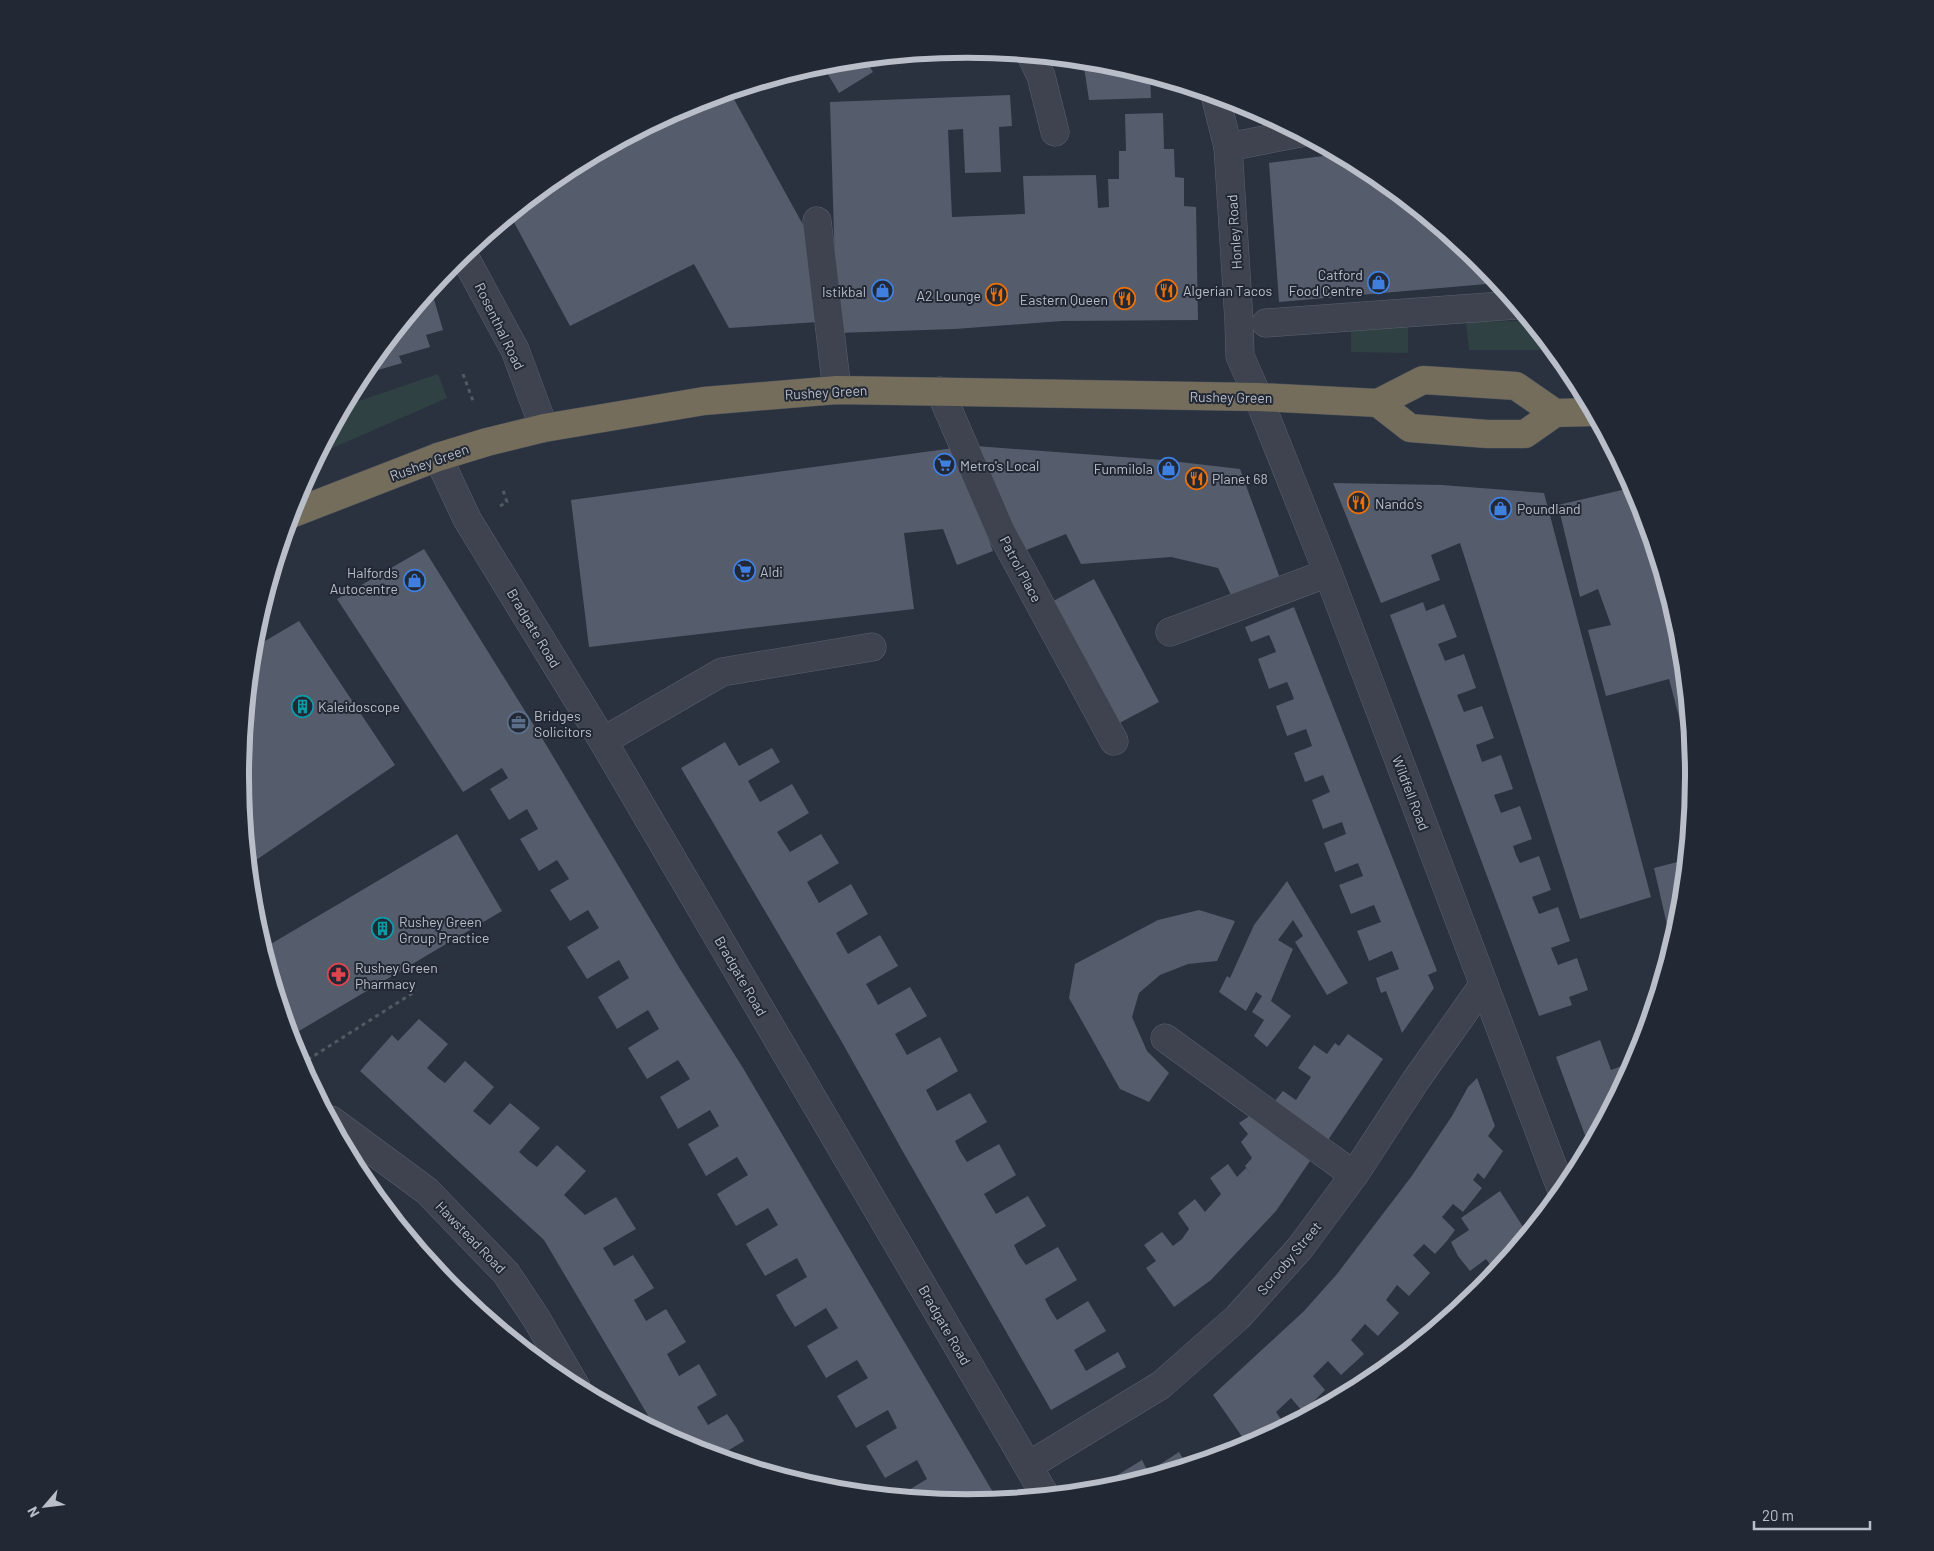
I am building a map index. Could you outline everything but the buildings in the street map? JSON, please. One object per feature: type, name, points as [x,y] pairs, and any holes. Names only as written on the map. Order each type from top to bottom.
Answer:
[{"type":"highway","name":"Rushey Green","points":[[300,510],[438,456],[544,428],[704,401],[837,390],[1258,397],[1378,403],[1423,380],[1516,386],[1555,413]]},
{"type":"highway","points":[[1378,403],[1410,428],[1487,434],[1525,434],[1555,413],[1586,412]]},
{"type":"street","points":[[1034,61],[1041,76],[1055,132]]},
{"type":"street","name":"Honley Road","points":[[1217,103],[1228,147],[1240,356],[1258,397]]},
{"type":"street","points":[[1228,147],[1290,135]]},
{"type":"street","points":[[817,221],[837,390]]},
{"type":"street","name":"Rosenthal Road","points":[[467,261],[515,350],[544,428]]},
{"type":"street","points":[[1266,323],[1510,305]]},
{"type":"street","name":"Patrol Place","points":[[940,391],[1001,532],[1114,741]]},
{"type":"street","name":"Wildfell Road","points":[[1258,397],[1328,573],[1559,1182]]},
{"type":"street","name":"Bradgate Road","points":[[438,456],[467,518],[603,741],[1042,1489]]},
{"type":"street","points":[[1170,632],[1328,573]]},
{"type":"street","points":[[603,741],[722,672],[872,647]]},
{"type":"street","name":"Scrooby Street","points":[[1028,1466],[1161,1385],[1238,1317],[1300,1248],[1354,1175],[1416,1080],[1484,984]]},
{"type":"street","points":[[1165,1038],[1354,1175]]},
{"type":"street","name":"Hawstead Road","points":[[342,1128],[427,1191],[506,1273],[536,1318],[567,1371]]},
{"type":"path","points":[[463,374],[473,401]]},
{"type":"path","points":[[502,486],[507,502]]},
{"type":"path","points":[[308,1059],[416,992]]},
{"type":"shaded area","points":[[1408,318],[1408,353],[1351,352],[1351,319]]},
{"type":"shaded area","points":[[1523,321],[1545,350],[1469,350],[1466,322]]},
{"type":"shaded area","points":[[438,374],[447,398],[327,451],[353,403]]},
{"type":"place","name":"Catford Food Centre","points":[[1379,282]]},
{"type":"place","name":"Algerian Tacos","points":[[1167,290]]},
{"type":"place","name":"Istikbal","points":[[882,291]]},
{"type":"place","name":"A2 Lounge","points":[[997,295]]},
{"type":"place","name":"Eastern Queen","points":[[1124,299]]},
{"type":"place","name":"Metro's Local","points":[[944,465]]},
{"type":"place","name":"Funmilola","points":[[1169,468]]},
{"type":"place","name":"Planet 68","points":[[1196,478]]},
{"type":"place","name":"Nando's","points":[[1359,503]]},
{"type":"place","name":"Poundland","points":[[1501,508]]},
{"type":"place","name":"Aldi","points":[[744,571]]},
{"type":"place","name":"Halfords Autocentre","points":[[414,580]]},
{"type":"place","name":"Kaleidoscope","points":[[302,706]]},
{"type":"place","name":"Bridges Solicitors","points":[[518,723]]},
{"type":"place","name":"Rushey Green Group Practice","points":[[383,929]]},
{"type":"place","name":"Rushey Green Pharmacy","points":[[339,975]]}]
